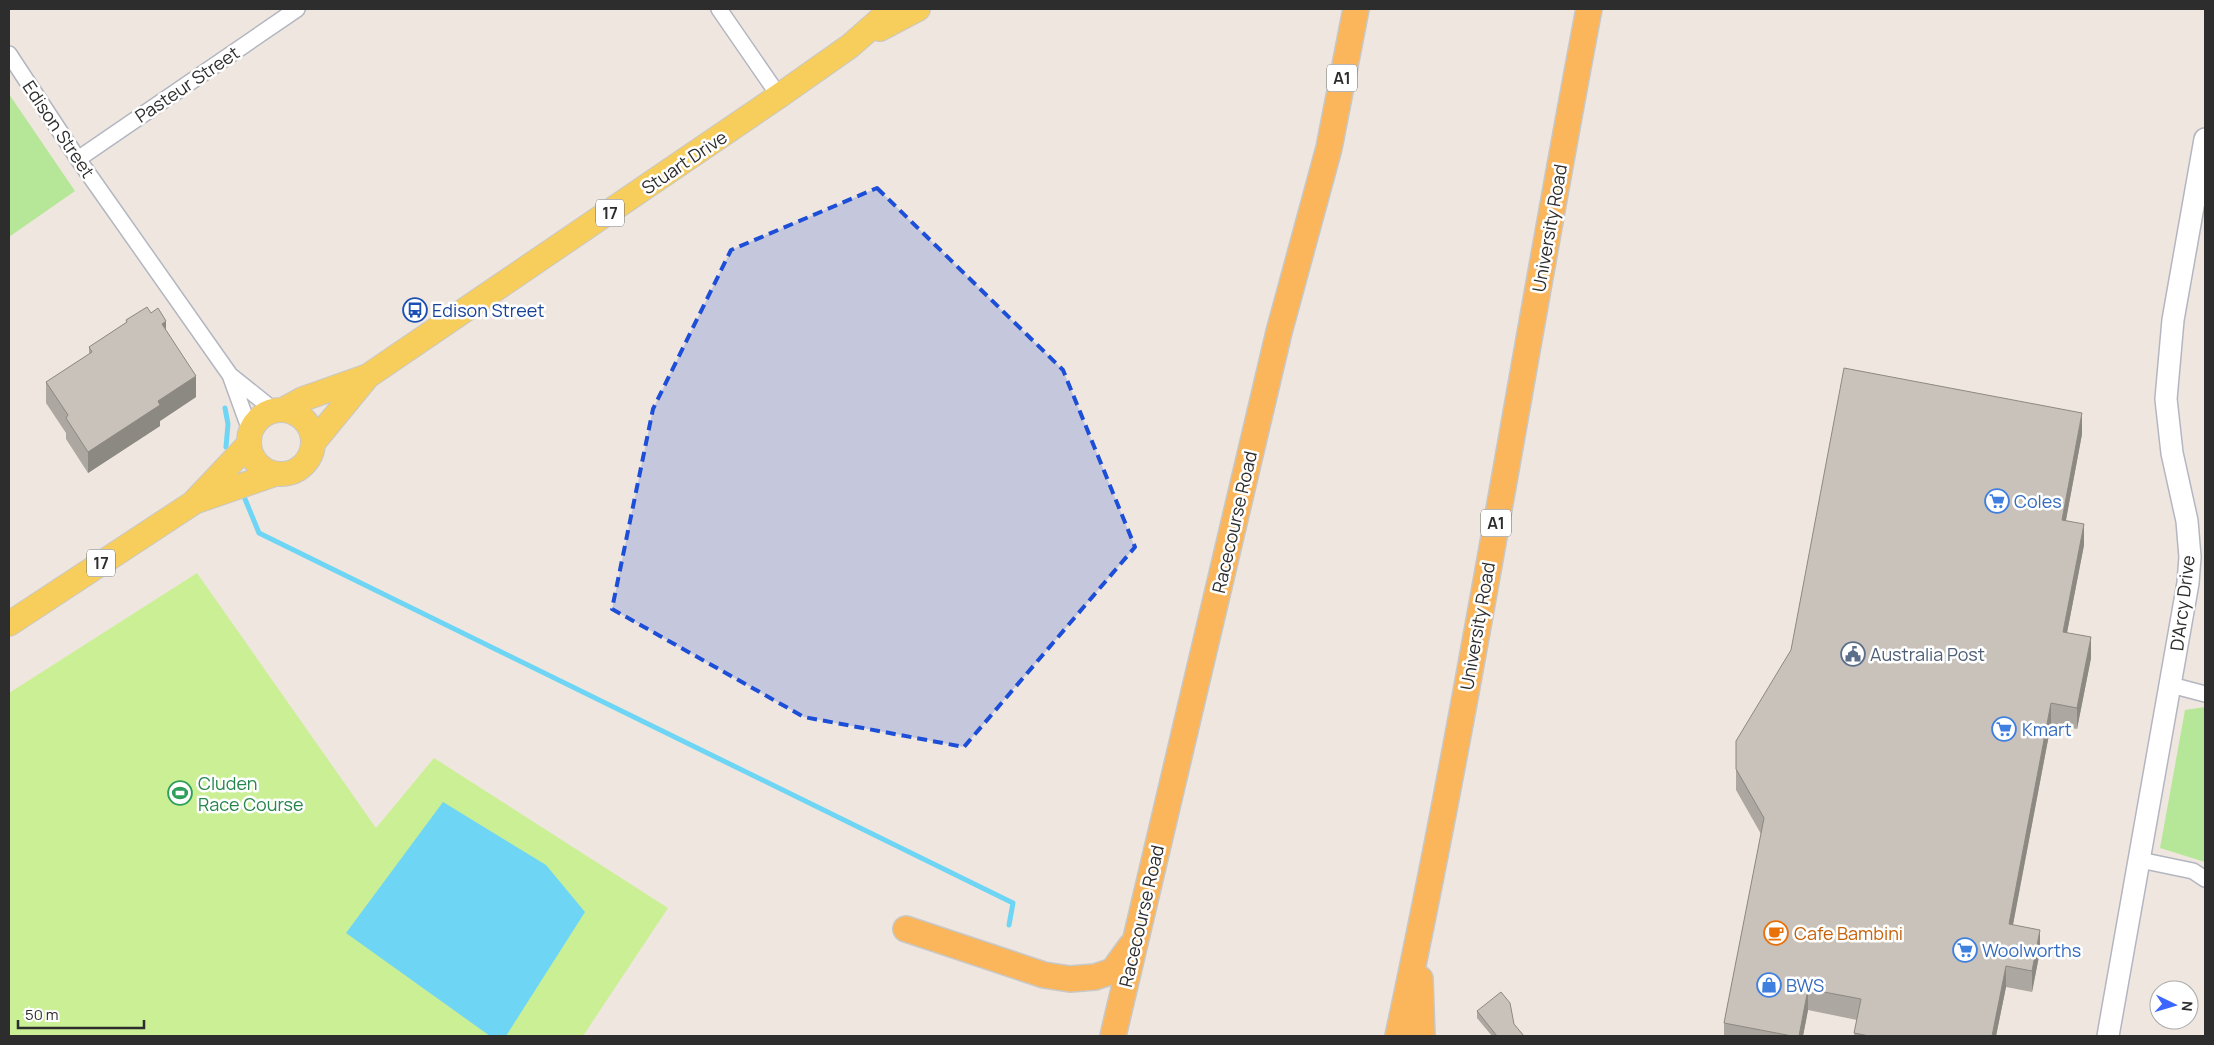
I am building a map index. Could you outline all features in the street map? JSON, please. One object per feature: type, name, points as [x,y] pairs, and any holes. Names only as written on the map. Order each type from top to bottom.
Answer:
[{"type":"highway","name":"Racecourse Road","points":[[1113,1036],[1279,332],[1329,148],[1356,9]]},
{"type":"highway","name":"University Road","points":[[1398,1036],[1418,942],[1589,9]]},
{"type":"highway","points":[[906,929],[1044,975],[1070,979],[1095,977],[1113,971],[1135,940]]},
{"type":"highway","points":[[1418,942],[1422,1036]]},
{"type":"main road","name":"Stuart Drive","points":[[279,411],[304,399],[368,376],[779,96],[850,46],[892,9]]},
{"type":"main road","name":"Stuart Drive","points":[[850,46],[918,9]]},
{"type":"main road","name":"D'Arcy Drive","points":[[2108,1036],[2188,583],[2190,557],[2187,521],[2172,453],[2166,399],[2173,320],[2205,139]]},
{"type":"main road","name":"Stuart Drive","points":[[313,442],[368,376]]},
{"type":"main road","name":"17","points":[[193,503],[250,438],[260,418],[279,411]]},
{"type":"main road","points":[[279,411],[301,417],[307,424],[313,442]]},
{"type":"main road","points":[[250,438],[252,454],[257,463],[265,470],[275,474]]},
{"type":"main road","name":"17","points":[[9,624],[193,503],[275,474],[293,472],[301,467],[312,452],[313,442]]},
{"type":"street","name":"Pasteur Street","points":[[78,159],[297,9]]},
{"type":"street","points":[[719,9],[779,96]]},
{"type":"street","name":"Edison Street","points":[[9,54],[78,159],[230,375],[250,438]]},
{"type":"street","name":"Edison Street","points":[[230,375],[279,411]]},
{"type":"street","points":[[2171,685],[2205,694]]},
{"type":"street","points":[[2140,860],[2193,871],[2205,879]]},
{"type":"highlighted area","points":[[877,188],[1063,370],[1135,547],[964,747],[804,717],[612,609],[653,409],[731,250]]},
{"type":"green space","points":[[9,94],[75,191],[9,237]]},
{"type":"green space","name":"Cluden Race Course","points":[[197,573],[376,828],[434,758],[668,908],[583,1036],[9,1036],[9,693]]},
{"type":"green space","points":[[2205,707],[2205,862],[2160,848],[2185,710]]},
{"type":"water","points":[[443,802],[546,865],[585,912],[506,1036],[490,1036],[346,933]]},
{"type":"building","points":[[147,307],[151,313],[158,308],[166,321],[162,324],[196,376],[158,401],[160,405],[88,452],[66,418],[68,415],[46,382],[92,352],[89,347]]},
{"type":"building","points":[[1844,368],[2082,413],[2062,520],[2084,524],[2063,632],[2091,637],[2077,708],[2051,703],[2009,924],[2040,930],[2032,971],[2006,966],[1992,1036],[1869,1036],[1854,1033],[1861,999],[1808,989],[1799,1036],[1724,1023],[1764,818],[1736,769],[1736,741],[1791,650]]},
{"type":"building","points":[[1501,992],[1510,1003],[1514,1024],[1524,1036],[1497,1036],[1477,1011]]},
{"type":"waterway","points":[[225,408],[228,424],[226,447]]},
{"type":"waterway","points":[[245,499],[259,533],[1013,903],[1009,925]]},
{"type":"place","name":"Edison Street","points":[[415,310]]},
{"type":"place","name":"Coles","points":[[1997,501]]},
{"type":"place","name":"Australia Post","points":[[1853,654]]},
{"type":"place","name":"Kmart","points":[[2004,729]]},
{"type":"place","name":"Cluden Race Course","points":[[180,793]]},
{"type":"place","name":"Cafe Bambini","points":[[1776,933]]},
{"type":"place","name":"Woolworths","points":[[1965,950]]},
{"type":"place","name":"BWS","points":[[1769,985]]}]
